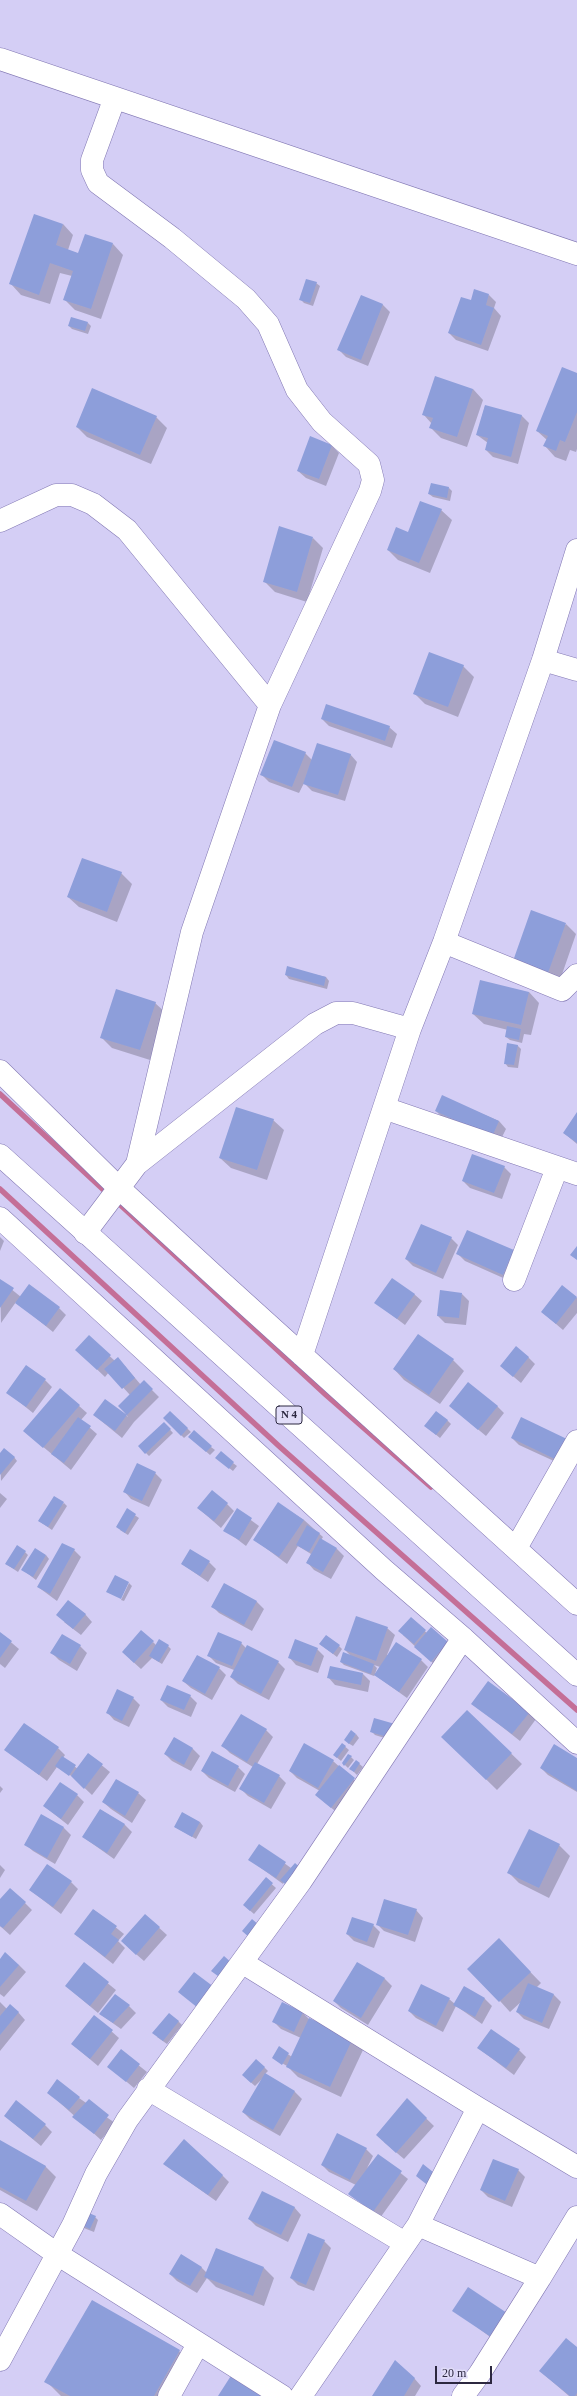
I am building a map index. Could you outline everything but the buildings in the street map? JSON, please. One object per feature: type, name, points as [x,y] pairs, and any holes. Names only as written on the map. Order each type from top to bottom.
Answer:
[{"type":"main road","points":[[0,60],[114,100],[577,254]]},
{"type":"main road","points":[[114,100],[92,160],[92,170],[98,183],[172,238],[246,299],[268,324],[297,390],[322,422],[370,464],[373,480],[370,491],[270,705],[192,932],[137,1164]]},
{"type":"main road","points":[[0,521],[56,495],[72,495],[93,504],[127,530],[270,705]]},
{"type":"main road","points":[[302,1355],[410,1029],[444,942],[542,660],[577,550]]},
{"type":"main road","points":[[542,660],[577,670]]},
{"type":"main road","points":[[444,942],[572,987]]},
{"type":"main road","points":[[85,1233],[137,1164],[315,1024],[336,1013],[353,1013],[410,1029]]},
{"type":"main road","points":[[0,1071],[114,1195],[302,1355],[577,1604]]},
{"type":"main road","points":[[384,1108],[567,1171],[514,1280]]},
{"type":"main road","name":"N 4","points":[[0,1155],[85,1233],[484,1589],[577,1675]]},
{"type":"main road","points":[[0,1218],[384,1570],[463,1638],[577,1743]]},
{"type":"main road","points":[[516,1548],[577,1441]]},
{"type":"main road","points":[[0,2360],[73,2225],[96,2174],[127,2120],[148,2089],[243,1963],[302,1881],[463,1638]]},
{"type":"main road","points":[[243,1963],[478,2108],[577,2167]]},
{"type":"main road","points":[[148,2089],[405,2243]]},
{"type":"main road","points":[[301,2396],[418,2225],[478,2108]]},
{"type":"main road","points":[[0,2214],[57,2254],[282,2396]]},
{"type":"main road","points":[[463,2396],[480,2373],[577,2217]]},
{"type":"main road","points":[[418,2225],[540,2278]]},
{"type":"main road","points":[[169,2396],[198,2344]]},
{"type":"waterway","points":[[0,1094],[108,1194]]},
{"type":"waterway","points":[[0,1189],[280,1447],[577,1710]]},
{"type":"waterway","points":[[115,1200],[326,1395],[431,1487]]}]
